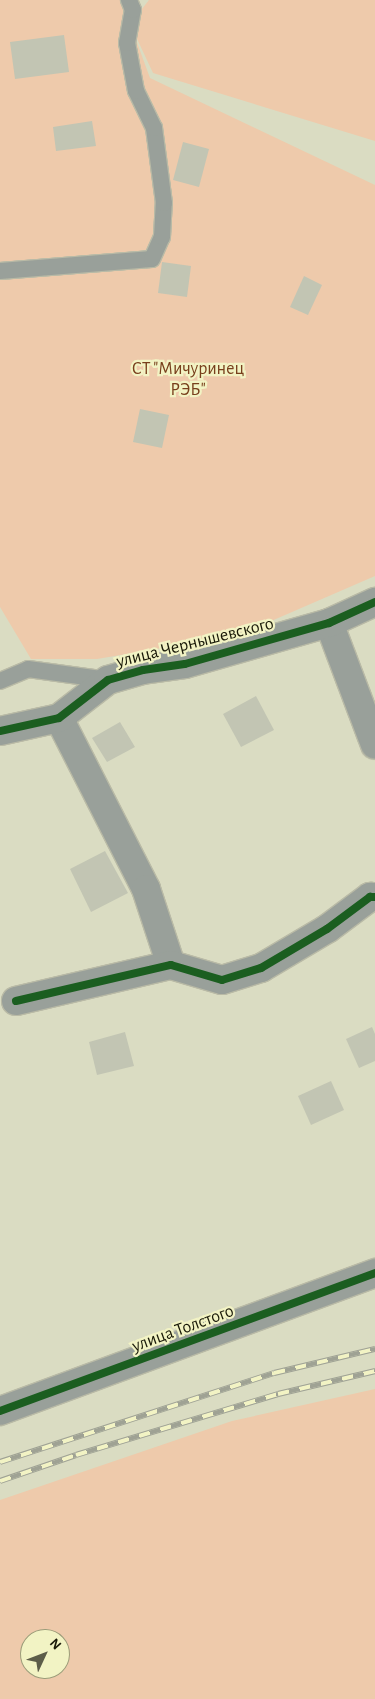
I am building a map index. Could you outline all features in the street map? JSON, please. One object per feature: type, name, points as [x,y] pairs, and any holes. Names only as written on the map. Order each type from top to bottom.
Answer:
[{"type":"street","name":"улица Чернышевского","points":[[0,731],[59,718],[108,680],[143,670],[185,664],[329,623],[375,602]]},
{"type":"street","points":[[329,623],[375,745]]},
{"type":"street","points":[[59,718],[146,888],[171,965]]},
{"type":"street","points":[[16,1001],[171,965],[222,980],[261,968],[327,930],[373,895]]},
{"type":"street","name":"улица Толстого","points":[[0,1411],[375,1273]]},
{"type":"lane","points":[[0,271],[152,259],[162,237],[164,203],[154,128],[136,91],[127,43],[134,3]]},
{"type":"lane","points":[[0,681],[28,669],[108,680]]},
{"type":"green space","name":"СТ \"Мичуринец РЭБ\"","points":[[0,0],[137,0],[131,23],[149,0],[375,0],[375,141],[153,73],[131,26],[150,78],[375,185],[375,576],[239,635],[97,659],[31,659],[0,607]]},
{"type":"green space","points":[[375,1389],[375,1699],[0,1699],[0,1500],[232,1421]]},
{"type":"building","points":[[64,35],[69,72],[15,79],[10,42]]},
{"type":"building","points":[[92,121],[96,146],[56,151],[53,127]]},
{"type":"building","points":[[183,142],[209,149],[199,187],[173,180]]},
{"type":"building","points":[[162,262],[191,266],[187,297],[158,293]]},
{"type":"building","points":[[304,276],[322,285],[308,315],[290,307]]},
{"type":"building","points":[[140,409],[169,415],[162,448],[133,442]]},
{"type":"building","points":[[256,696],[274,730],[241,747],[223,714]]},
{"type":"building","points":[[120,722],[135,747],[107,762],[92,738]]},
{"type":"building","points":[[105,851],[128,893],[91,912],[70,869]]},
{"type":"building","points":[[372,1027],[375,1034],[375,1061],[359,1068],[346,1039]]},
{"type":"building","points":[[125,1032],[134,1066],[97,1075],[89,1042]]},
{"type":"building","points":[[331,1081],[344,1110],[311,1125],[298,1096]]},
{"type":"railway","points":[[0,1462],[274,1373],[375,1349]]},
{"type":"railway","points":[[0,1481],[76,1455],[278,1394],[375,1371]]},
{"type":"cycle path","points":[[0,731],[59,718],[108,680],[143,670],[185,664],[329,623],[375,602]]},
{"type":"cycle path","points":[[16,1001],[171,965],[222,980],[261,968],[327,929],[370,897],[375,897]]},
{"type":"cycle path","points":[[0,1411],[375,1273]]}]
